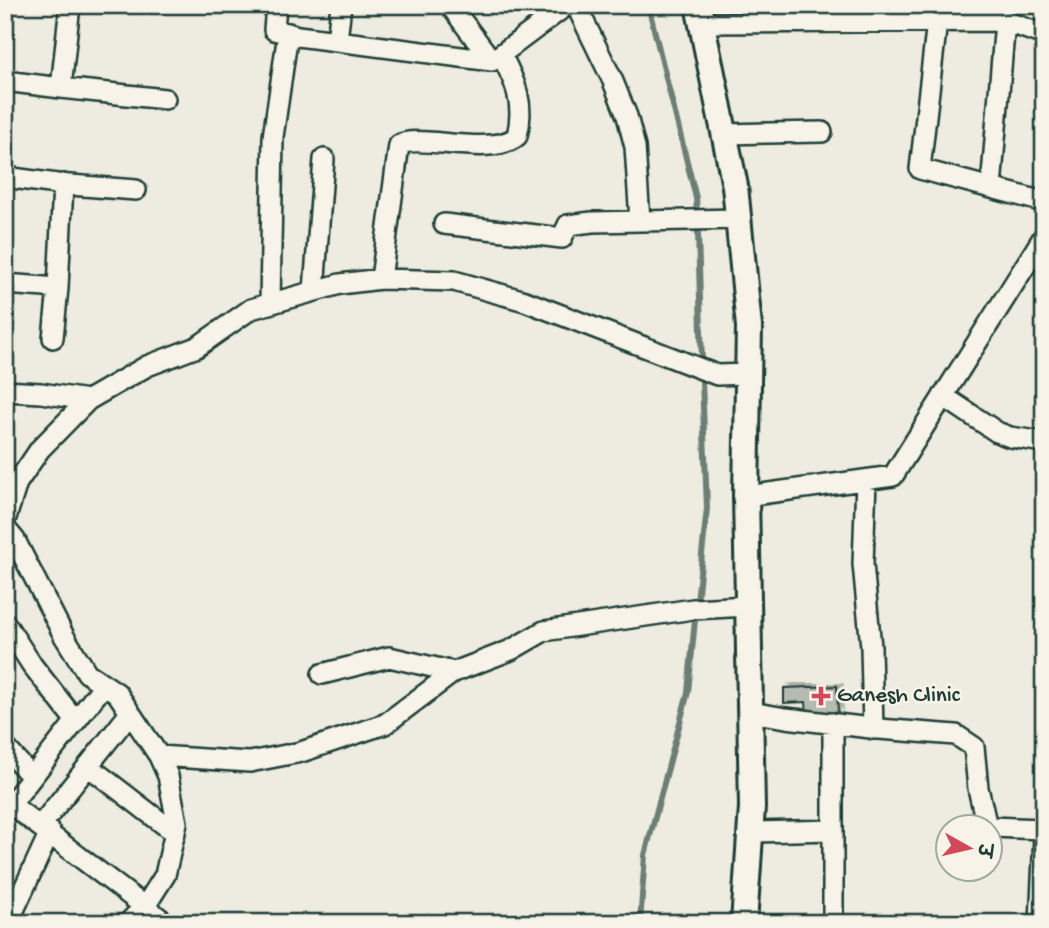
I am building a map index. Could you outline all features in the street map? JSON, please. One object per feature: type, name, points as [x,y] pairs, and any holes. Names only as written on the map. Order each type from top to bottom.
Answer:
[{"type":"street","points":[[61,88],[70,5]]},
{"type":"street","points":[[268,5],[276,6],[274,30],[337,41],[497,58],[567,5]]},
{"type":"street","points":[[337,41],[341,5]]},
{"type":"street","points":[[381,279],[400,145],[408,142],[453,146],[480,145],[506,142],[517,136],[520,109],[518,89],[497,58],[450,5]]},
{"type":"street","points":[[576,5],[627,116],[635,148],[640,220]]},
{"type":"street","points":[[744,923],[752,807],[746,496],[749,327],[735,186],[700,14],[1005,21],[1044,35]]},
{"type":"street","points":[[937,21],[920,169],[1044,202]]},
{"type":"street","points":[[990,188],[1005,21]]},
{"type":"street","points":[[270,303],[273,137],[288,33]]},
{"type":"street","points":[[5,81],[165,99]]},
{"type":"street","points":[[724,134],[822,132]]},
{"type":"street","points":[[314,290],[324,159]]},
{"type":"street","points":[[5,177],[136,190]]},
{"type":"street","points":[[53,338],[63,184]]},
{"type":"street","points":[[444,224],[562,238],[568,225],[640,220],[738,219]]},
{"type":"street","points":[[746,496],[893,476],[1044,236]]},
{"type":"street","points":[[5,521],[17,483],[40,449],[88,400],[147,366],[197,347],[251,309],[340,284],[381,279],[454,281],[525,301],[717,375],[748,374]]},
{"type":"street","points":[[5,284],[58,288]]},
{"type":"street","points":[[5,391],[88,400]]},
{"type":"street","points":[[943,396],[996,432],[1044,443]]},
{"type":"street","points":[[866,480],[863,564],[871,647],[873,729]]},
{"type":"street","points":[[5,528],[15,540],[64,636],[87,673],[117,693],[159,756],[168,776],[177,822],[164,875],[145,905],[128,923]]},
{"type":"street","points":[[159,756],[250,762],[301,752],[385,724],[454,672],[511,650],[544,631],[693,609],[748,606]]},
{"type":"street","points":[[5,623],[75,720]]},
{"type":"street","points":[[322,674],[389,657],[454,672]]},
{"type":"street","points":[[104,685],[8,802],[166,923]]},
{"type":"street","points":[[750,712],[873,729],[956,735],[974,747],[978,788],[984,813]]},
{"type":"street","points":[[8,923],[13,891],[45,829],[88,766],[130,713]]},
{"type":"street","points":[[833,923],[834,723]]},
{"type":"street","points":[[5,747],[31,776]]},
{"type":"street","points":[[88,766],[175,833]]},
{"type":"street","points":[[1004,828],[1044,829]]},
{"type":"street","points":[[750,832],[833,830]]},
{"type":"street","points":[[1040,923],[1044,835]]},
{"type":"building","points":[[837,686],[838,715],[807,716],[806,702],[784,703],[784,688]]},
{"type":"waterway","points":[[648,5],[696,198],[697,213]]},
{"type":"waterway","points":[[698,233],[702,363]]},
{"type":"waterway","points":[[697,601],[707,508],[702,381]]},
{"type":"waterway","points":[[640,923],[645,855],[688,692],[695,620]]},
{"type":"place","name":"Ganesh Clinic","points":[[821,696]]}]
